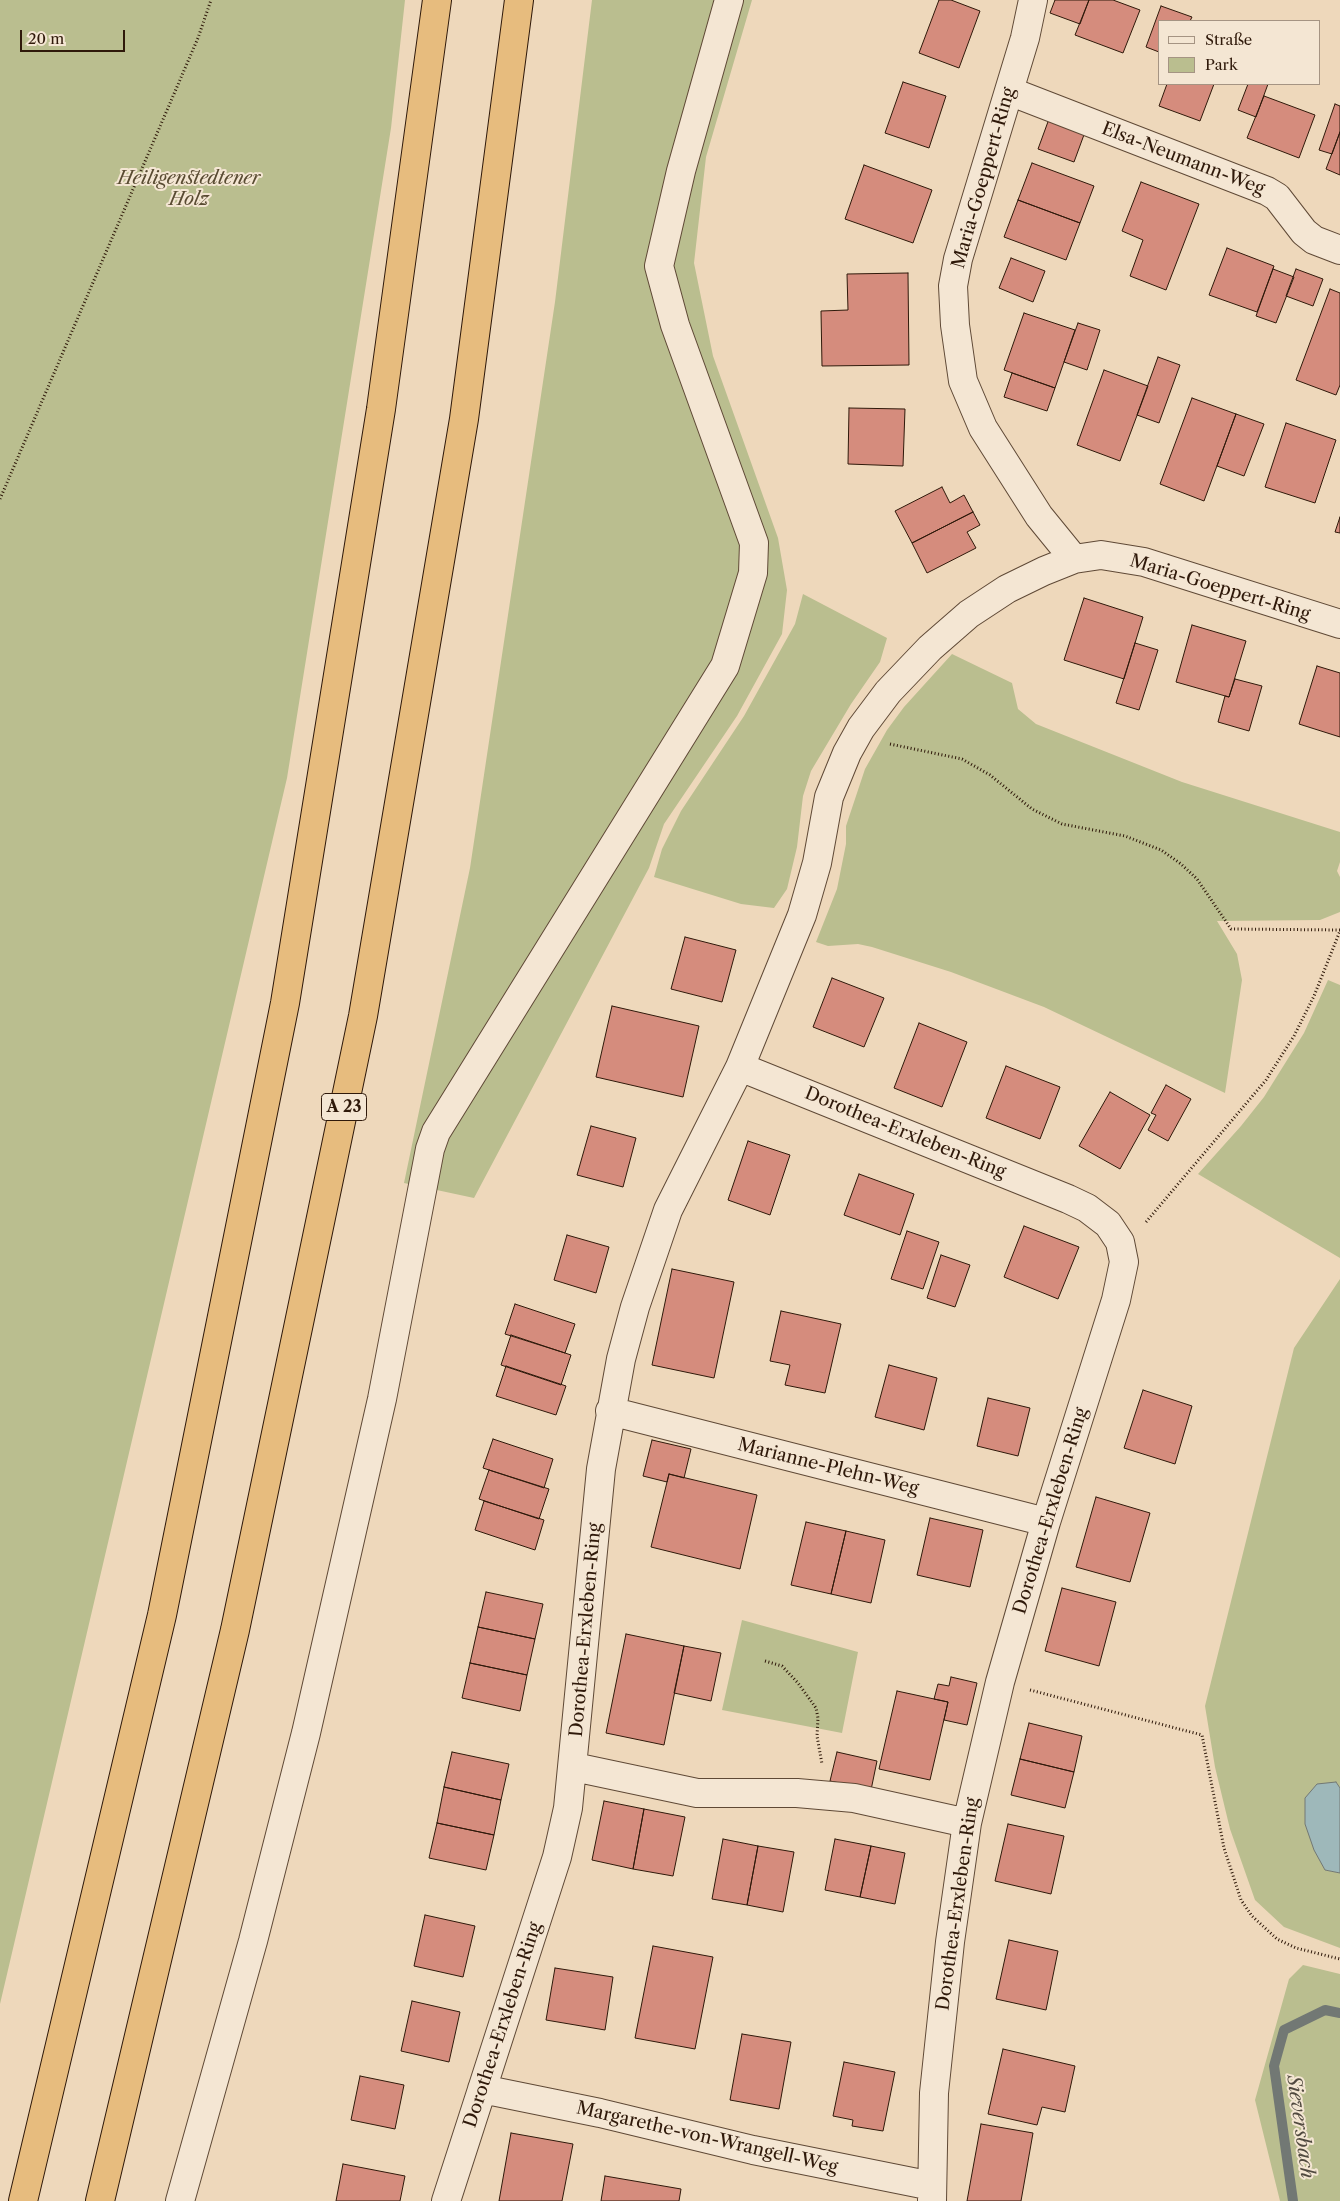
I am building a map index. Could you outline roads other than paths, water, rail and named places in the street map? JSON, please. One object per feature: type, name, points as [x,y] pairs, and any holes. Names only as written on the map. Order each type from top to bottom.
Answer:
[{"type":"highway","points":[[23,2201],[162,1615],[285,1003],[381,409],[437,0]]},
{"type":"highway","name":"A 23","points":[[100,2201],[235,1630],[363,1016],[464,419],[519,0]]},
{"type":"street","points":[[180,2201],[253,1941],[308,1724],[380,1408],[430,1149],[436,1132],[725,666],[752,573],[754,543],[675,324],[659,266],[681,171],[729,0]]},
{"type":"street","name":"Maria-Goeppert-Ring","points":[[1033,0],[1025,38],[955,272],[954,304],[957,346],[963,381],[983,428],[1034,508],[1074,559],[1101,555],[1119,556],[1144,562],[1340,624]]},
{"type":"street","name":"Elsa-Neumann-Weg","points":[[1009,91],[1267,191],[1277,197],[1304,232],[1314,240],[1340,250]]},
{"type":"street","name":"Dorothea-Erxleben-Ring","points":[[446,2201],[557,1857],[568,1808],[574,1767],[598,1500],[610,1412],[633,1315],[668,1210],[740,1067],[804,908],[816,870],[826,809],[833,784],[861,728],[901,677],[969,614],[1007,589],[1074,559]]},
{"type":"street","name":"Dorothea-Erxleben-Ring","points":[[740,1067],[1068,1199],[1100,1216],[1115,1232],[1120,1242],[1124,1262],[1116,1300],[1046,1522],[1000,1682],[967,1823],[950,1942],[934,2093],[932,2194]]},
{"type":"street","name":"Marianne-Plehn-Weg","points":[[610,1412],[1046,1522]]},
{"type":"street","points":[[574,1767],[696,1792],[797,1793],[854,1798],[967,1823]]},
{"type":"street","name":"Margarethe-von-Wrangell-Weg","points":[[482,2089],[600,2113],[932,2194]]},
{"type":"water","points":[[1336,1782],[1340,1788],[1340,1873],[1325,1870],[1314,1850],[1305,1824],[1305,1798],[1317,1784]]},
{"type":"waterway","name":"Sieversbach","points":[[1293,2201],[1274,2066],[1284,2030],[1325,2010],[1340,2013]]},
{"type":"park label","name":"Heiligenstedtener Holz","points":[[189,189]]}]
